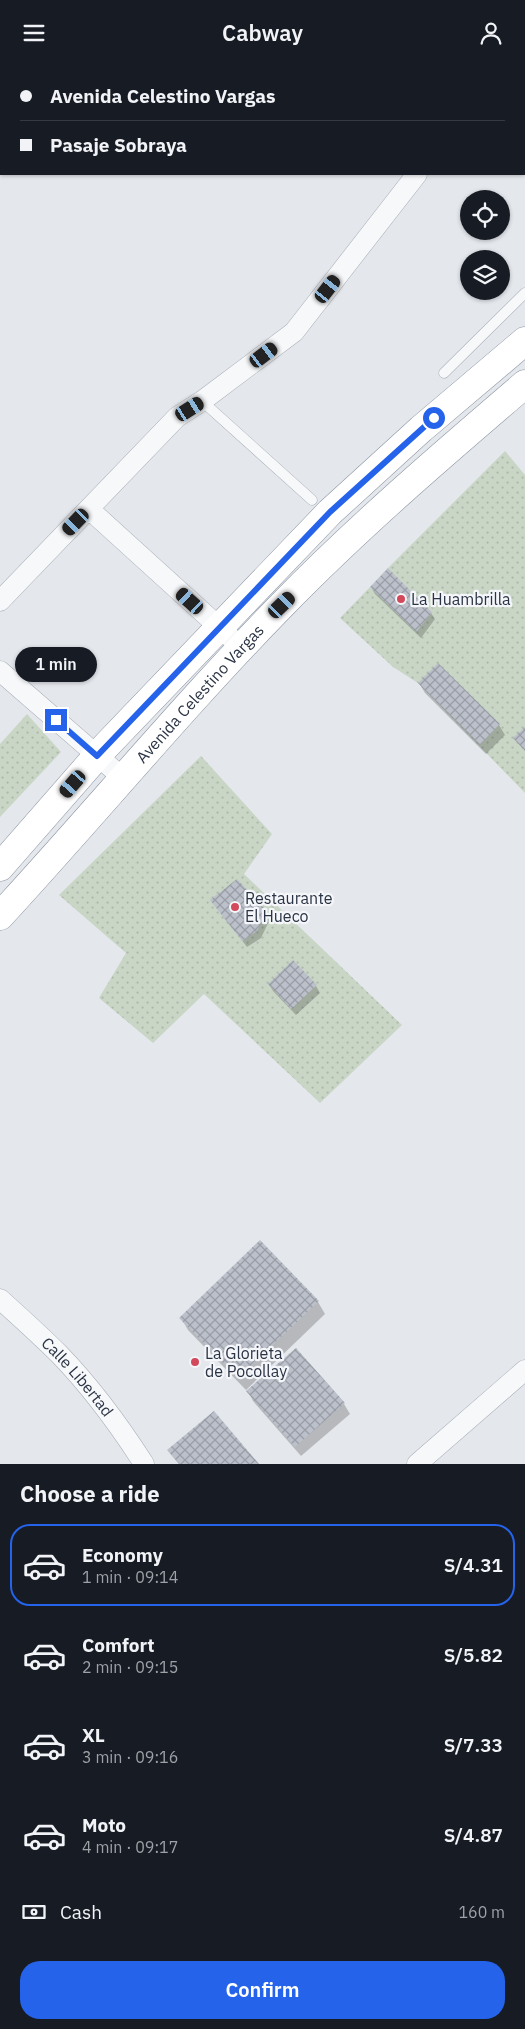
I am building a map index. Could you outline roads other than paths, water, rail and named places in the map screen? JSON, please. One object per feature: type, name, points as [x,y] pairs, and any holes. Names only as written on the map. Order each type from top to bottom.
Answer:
[{"type":"highway","name":"Avenida Celestino Vargas","points":[[0,867],[97,756],[330,512],[420,429],[525,341]]},
{"type":"highway","name":"Avenida Celestino Vargas","points":[[3,905],[282,605],[453,445],[525,384]]},
{"type":"street","points":[[0,601],[177,417],[202,401],[294,332],[416,175]]},
{"type":"street","points":[[89,509],[242,648]]},
{"type":"street","points":[[0,671],[123,778]]},
{"type":"street","name":"Calle Libertad","points":[[0,1299],[59,1355],[90,1390],[127,1437],[144,1464]]},
{"type":"street","points":[[417,1464],[525,1370]]},
{"type":"lane","points":[[444,373],[525,293]]},
{"type":"lane","points":[[202,401],[312,499]]},
{"type":"place","name":"La Huambrilla","points":[[401,599]]},
{"type":"place","name":"Restaurante El Hueco","points":[[235,907]]},
{"type":"place","name":"La Glorieta de Pocollay","points":[[195,1362]]}]
